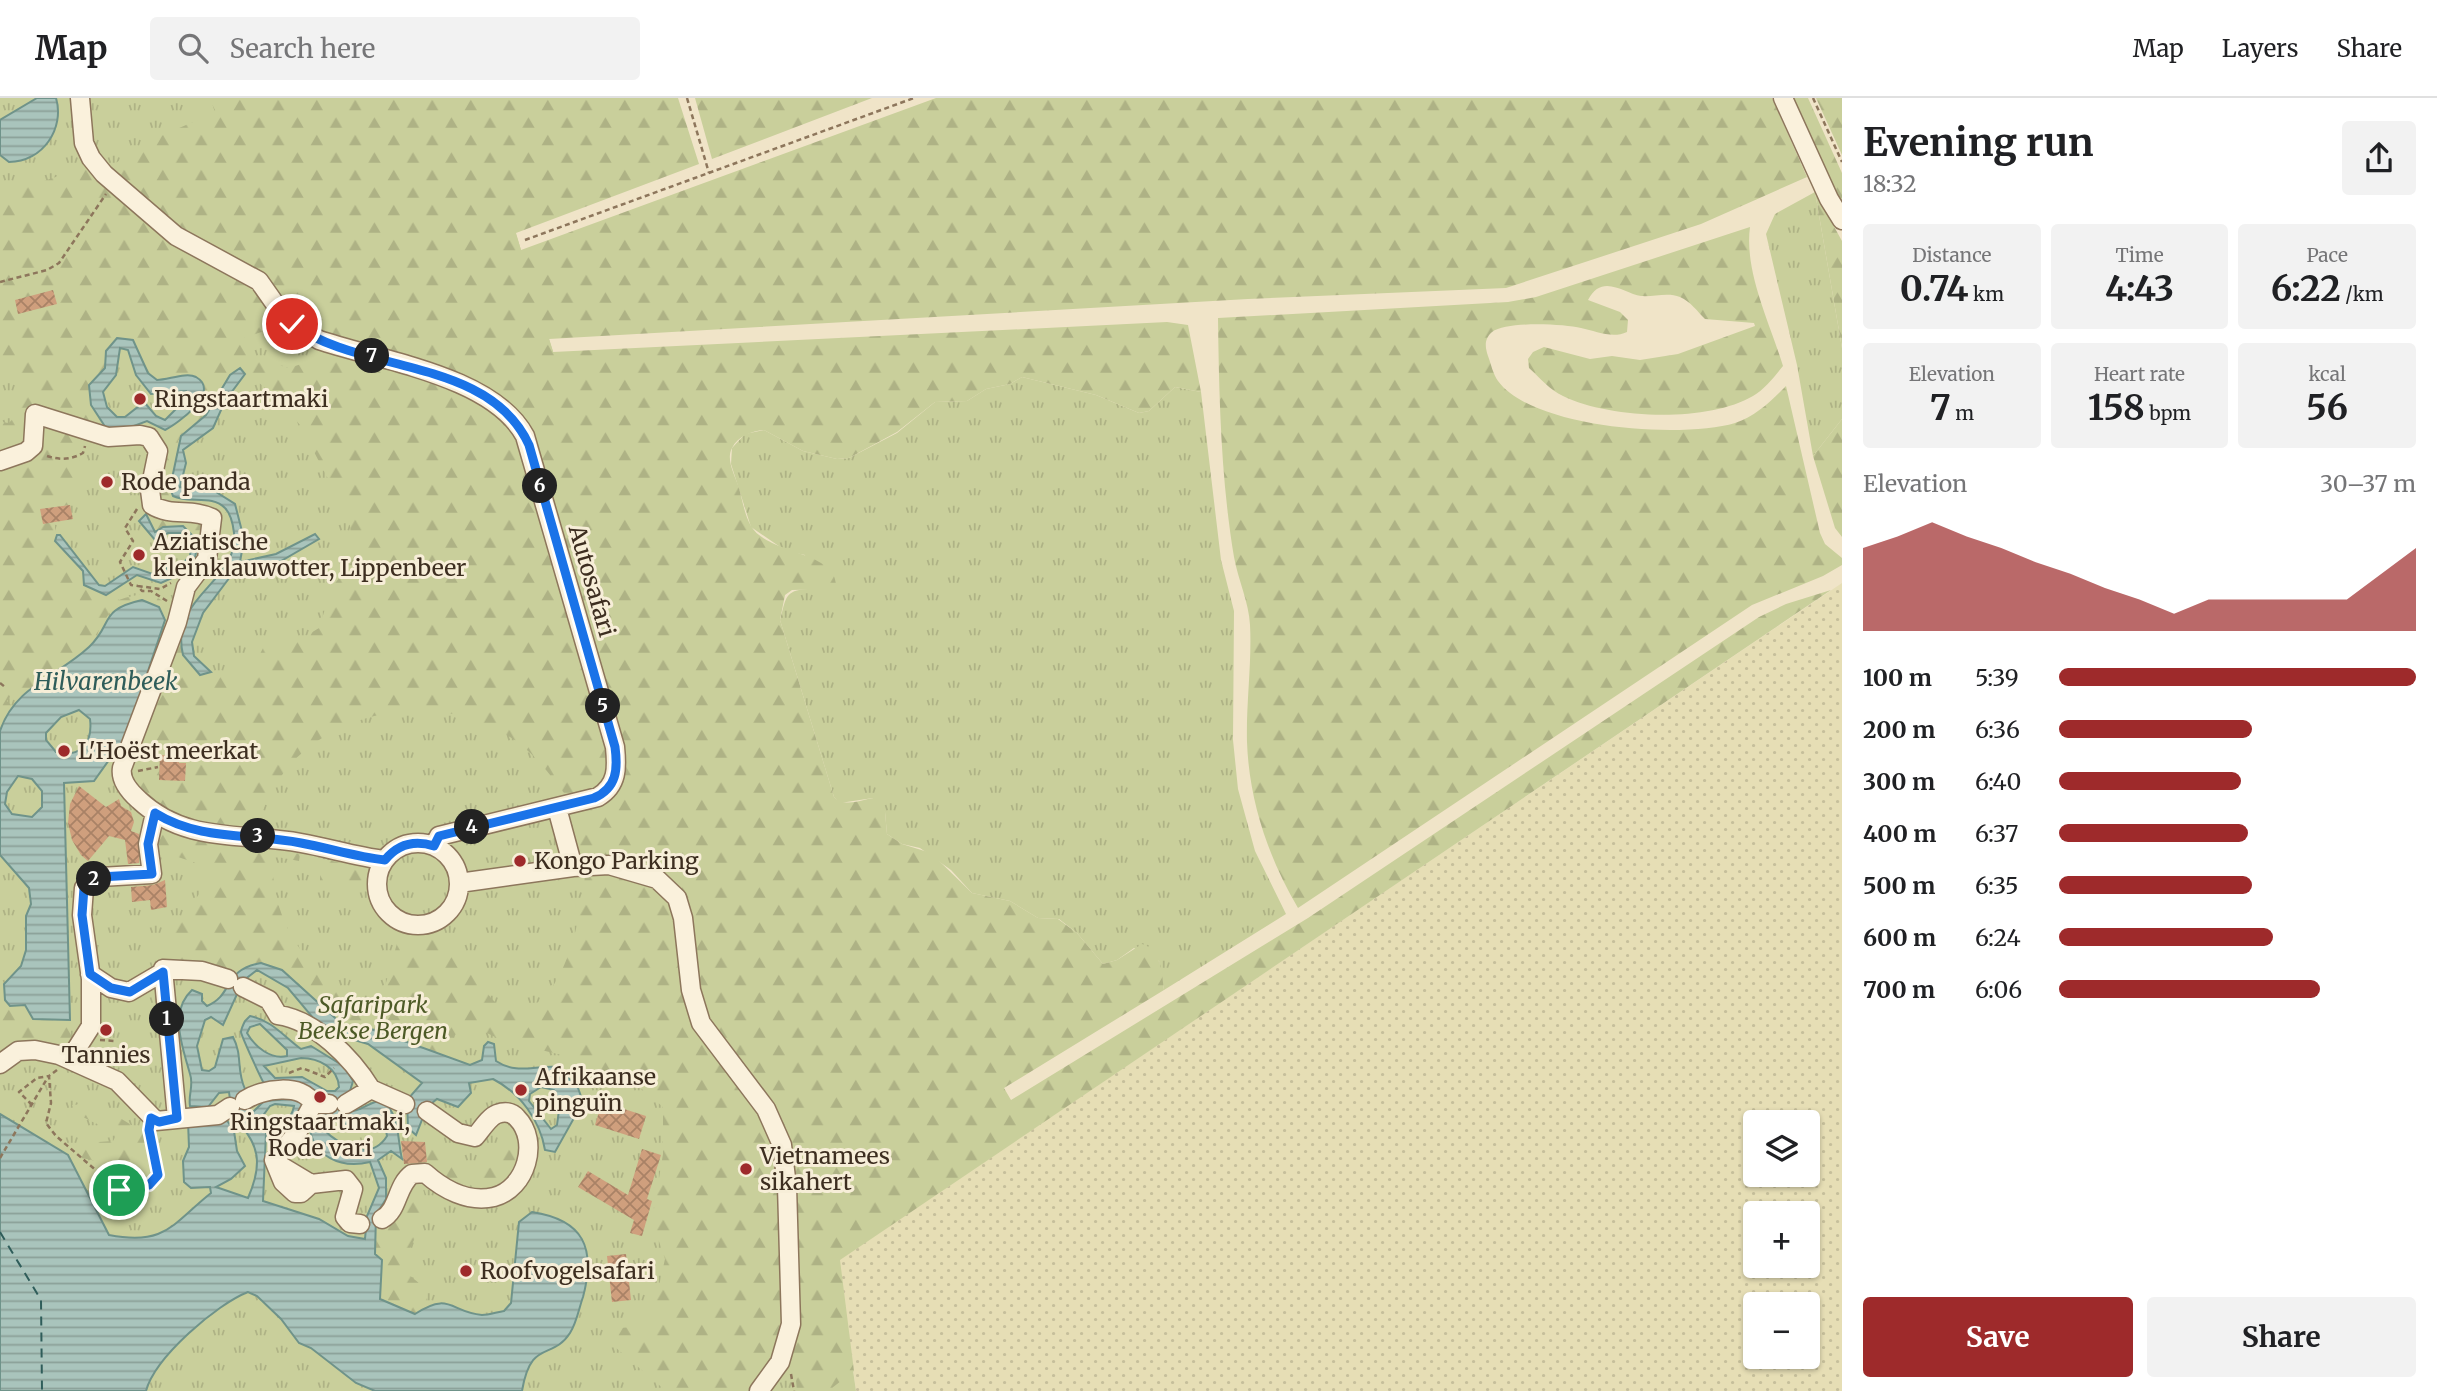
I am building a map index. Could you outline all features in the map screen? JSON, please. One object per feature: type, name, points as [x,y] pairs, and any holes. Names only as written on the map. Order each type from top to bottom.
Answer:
[{"type":"street","name":"Autosafari","points":[[80,98],[84,143],[91,158],[114,183],[176,236],[259,281],[285,318],[300,330],[319,340],[478,391],[514,418],[529,445],[615,747],[616,771],[612,785],[598,797],[557,808]]},
{"type":"street","points":[[1783,98],[1829,198],[1842,220]]},
{"type":"street","points":[[0,461],[26,452],[33,446],[35,414],[108,437],[140,435],[155,444],[158,451],[150,490],[152,505],[164,512],[207,516],[213,522],[207,559],[186,587],[178,618],[122,768],[121,773],[131,793],[155,813],[196,832],[254,835],[303,843],[359,858],[385,860]]},
{"type":"street","points":[[434,846],[439,836],[557,808],[573,867]]},
{"type":"street","points":[[70,1059],[91,1026],[90,974],[82,915],[84,888],[91,880],[100,877],[152,874],[148,844],[155,813]]},
{"type":"street","points":[[424,843],[434,846],[453,862],[459,883],[454,904],[441,918],[424,924],[406,923],[390,913],[380,897],[377,879],[385,860],[405,845],[424,843]]},
{"type":"street","points":[[459,883],[593,864],[644,873],[673,892],[683,918],[691,990],[701,1023],[766,1109],[782,1145],[787,1186],[791,1324],[780,1362],[759,1391]]},
{"type":"street","points":[[90,974],[111,988],[130,992],[163,972],[163,969],[202,971],[236,983],[269,1000],[278,1015],[287,1016],[320,1034],[345,1055],[371,1088],[405,1104]]},
{"type":"street","points":[[163,972],[177,1118]]},
{"type":"street","points":[[0,1063],[18,1051],[35,1050],[70,1059],[126,1088],[151,1118],[159,1122],[218,1115],[260,1091],[293,1089],[329,1104]]},
{"type":"street","points":[[360,1224],[350,1223],[345,1217],[353,1189],[351,1183],[346,1180],[311,1184],[295,1193],[283,1182],[275,1163],[277,1153],[329,1104],[371,1088]]},
{"type":"street","points":[[382,1220],[390,1215],[401,1186],[412,1174],[425,1173],[442,1188],[463,1195],[492,1198],[510,1186],[527,1161],[528,1135],[514,1114],[506,1112],[495,1115],[475,1137],[458,1133],[428,1111]]},
{"type":"path","points":[[687,98],[709,173]]},
{"type":"path","points":[[525,240],[914,98]]},
{"type":"path","points":[[1813,98],[1842,162]]},
{"type":"path","points":[[0,282],[47,270],[59,263],[114,183]]},
{"type":"path","points":[[33,446],[54,458],[78,456],[85,449],[84,438]]},
{"type":"path","points":[[142,507],[135,510],[125,528],[133,541],[120,562],[131,585],[160,589],[177,579]]},
{"type":"path","points":[[138,586],[142,591],[151,591],[165,599],[175,609],[178,618]]},
{"type":"path","points":[[0,684],[5,687]]},
{"type":"path","points":[[0,1158],[49,1076],[70,1059]]},
{"type":"path","points":[[288,1076],[294,1069],[302,1068],[325,1077],[331,1071]]},
{"type":"path","points":[[32,1105],[19,1092],[37,1078],[49,1076]]},
{"type":"path","points":[[49,1076],[51,1103],[46,1123],[56,1136],[119,1190],[149,1185],[158,1175],[149,1130],[151,1118]]},
{"type":"shaded area","points":[[1842,583],[1842,1391],[856,1391],[839,1260]]},
{"type":"green space","name":"Safaripark Beekse Bergen","points":[[0,98],[473,98],[835,1244],[856,1391],[0,1391]]},
{"type":"green space","points":[[209,98],[678,98],[699,164],[516,233],[521,250],[936,98],[1772,98],[1807,177],[1701,224],[1506,288],[1248,299],[549,339],[553,352],[1167,322],[1188,325],[1201,392],[1175,387],[1149,411],[1139,413],[1096,395],[1022,377],[1010,384],[986,389],[967,401],[935,402],[897,432],[849,458],[837,459],[803,451],[764,430],[742,437],[730,452],[731,466],[751,526],[771,542],[824,565],[832,573],[836,584],[831,589],[792,590],[785,595],[780,620],[834,797],[850,803],[880,797],[884,801],[887,834],[902,844],[931,853],[972,893],[1010,901],[1038,918],[1058,919],[1077,933],[1103,964],[1117,960],[1142,944],[1157,956],[1164,990],[1004,1088],[1011,1100],[1308,918],[1759,617],[1786,604],[1831,590],[840,1260],[854,1371],[828,1391],[797,1391],[793,1347],[799,1298],[792,1167],[704,1017],[683,895],[674,884],[652,869],[626,862],[585,857],[578,849],[572,814],[617,789],[566,557],[542,463],[530,431],[516,410],[488,390],[314,330],[171,224],[108,169],[140,145],[216,112]]},
{"type":"green space","points":[[695,98],[872,98],[712,159]]},
{"type":"green space","points":[[1790,98],[1808,98],[1842,173],[1842,209]]},
{"type":"green space","points":[[1816,98],[1842,98],[1842,155]]},
{"type":"green space","points":[[88,166],[252,283],[282,325],[238,340],[254,358],[289,368],[335,353],[446,387],[486,403],[515,431],[607,743],[610,773],[596,791],[568,798],[535,757],[510,737],[483,723],[455,715],[425,711],[395,712],[365,719],[337,730],[312,745],[290,765],[279,780],[254,830],[217,826],[180,817],[164,810],[137,786],[127,768],[179,622],[186,624],[183,655],[200,675],[211,672],[220,677],[236,678],[243,675],[254,664],[263,648],[301,639],[319,628],[332,587],[348,567],[352,542],[349,519],[300,425],[278,399],[250,375],[243,377],[245,373],[230,375],[206,415],[185,431],[178,441],[171,492],[180,499],[217,503],[211,512],[158,501],[152,435],[142,423],[147,421],[165,430],[192,412],[192,375],[157,380],[148,373],[138,350],[117,338],[106,351],[105,368],[89,385],[91,405],[126,433],[36,410],[26,415],[32,441],[0,456],[0,422],[9,423],[15,415],[19,406],[20,387],[13,368],[0,355],[0,196]]},
{"type":"green space","points":[[1815,192],[1842,348],[1842,419],[1813,456],[1797,365],[1766,234],[1775,214]]},
{"type":"green space","points":[[1815,192],[1842,241],[1842,348]]},
{"type":"green space","points":[[1750,227],[1749,244],[1754,279],[1783,366],[1753,396],[1734,405],[1685,414],[1658,415],[1606,410],[1563,396],[1529,368],[1528,359],[1533,352],[1544,347],[1590,359],[1612,356],[1640,360],[1678,354],[1755,326],[1754,323],[1705,319],[1687,301],[1675,296],[1641,296],[1614,287],[1600,287],[1588,300],[1620,312],[1628,320],[1627,332],[1610,335],[1573,327],[1510,326],[1489,335],[1487,353],[1498,381],[1516,397],[1542,410],[1574,420],[1610,426],[1681,430],[1735,423],[1756,412],[1786,386],[1820,533],[1825,544],[1842,558],[1842,565],[1823,576],[1752,605],[1298,908],[1278,869],[1262,828],[1249,764],[1247,727],[1250,625],[1234,557],[1226,498],[1218,318],[1508,302],[1536,297]]},
{"type":"green space","points":[[1022,377],[1096,395],[1139,413],[1149,411],[1175,387],[1201,392],[1221,560],[1234,611],[1233,740],[1238,789],[1255,851],[1286,914],[1164,990],[1159,961],[1134,948],[1117,960],[1103,964],[1077,933],[1059,919],[1038,918],[1010,901],[972,893],[951,870],[920,848],[902,844],[887,834],[885,812],[873,798],[840,803],[834,797],[780,620],[787,597],[794,591],[808,589],[805,555],[786,551],[751,527],[731,464],[732,448],[745,434],[764,430],[803,451],[837,459],[849,458],[897,433],[935,402],[967,401],[986,389],[1010,384]]},
{"type":"green space","points":[[1842,419],[1842,537],[1835,528],[1813,456]]},
{"type":"green space","points":[[41,422],[81,431],[82,447],[77,453],[83,472],[73,501],[70,505],[40,509],[55,522],[55,541],[106,595],[113,591],[119,600],[149,595],[162,601],[173,613],[139,700],[165,615],[159,607],[142,600],[110,612],[87,649],[24,694],[17,688],[7,701],[13,707],[0,731],[0,465],[12,460]]},
{"type":"green space","points":[[149,510],[204,521],[203,556],[195,558],[198,541],[183,526],[155,532],[145,513]]},
{"type":"green space","points":[[227,511],[235,544],[228,564],[212,550],[218,520]]},
{"type":"green space","points":[[160,828],[176,835],[252,843],[300,854],[299,861],[272,856],[274,883],[288,930],[316,967],[355,996],[379,1008],[401,929],[426,932],[437,927],[491,998],[502,1009],[519,1012],[535,1004],[549,991],[560,974],[575,933],[585,875],[593,870],[652,883],[671,901],[699,1034],[749,1097],[775,1141],[786,1308],[778,1349],[750,1391],[666,1391],[608,1341],[619,1328],[650,1326],[665,1259],[652,1221],[663,1154],[663,1107],[636,1084],[584,1067],[562,1055],[541,1050],[525,1052],[485,1032],[464,1029],[453,1036],[454,1058],[404,1043],[363,1026],[344,1026],[294,980],[273,966],[254,964],[232,977],[167,967],[171,934],[209,880],[205,866],[157,850]]},
{"type":"green space","points":[[315,857],[372,870],[373,893],[320,882],[320,865],[314,864]]},
{"type":"green space","points":[[25,1005],[33,1019],[70,1020],[71,1037],[63,1053],[0,1058],[0,1008],[6,1011],[10,1006]]},
{"type":"green space","points":[[87,1104],[118,1117],[140,1131],[156,1147],[159,1155],[140,1169],[81,1158],[78,1152],[84,1143],[113,1141],[116,1136],[80,1115],[72,1105]]},
{"type":"green space","points":[[514,1119],[526,1141],[510,1182],[483,1195],[415,1170],[414,1162],[427,1160],[426,1140],[432,1125],[440,1134],[439,1153],[451,1162],[473,1169],[495,1166]]},
{"type":"green space","points":[[415,1177],[440,1192],[423,1189],[427,1204],[425,1216],[402,1266],[422,1286],[427,1297],[428,1305],[415,1314],[380,1298],[383,1273],[375,1254],[378,1225]]},
{"type":"water","points":[[37,98],[56,98],[58,109],[54,131],[41,150],[32,156],[9,162],[0,155],[0,120]]},
{"type":"water","points":[[117,338],[133,340],[148,373],[157,380],[187,375],[196,377],[203,383],[201,399],[187,415],[165,430],[147,421],[123,430],[106,428],[91,405],[89,385],[105,368],[106,351]],"holes":[[[120,348],[128,350],[136,375],[151,394],[186,391],[187,398],[165,420],[156,416],[144,402],[125,417],[117,417],[107,407],[103,392],[116,375]]]},
{"type":"water","points":[[240,368],[245,374],[225,401],[213,428],[183,450],[186,463],[180,487],[216,492],[235,504],[244,539],[240,562],[276,554],[315,534],[319,539],[281,561],[258,564],[230,577],[203,613],[192,642],[194,656],[211,672],[200,675],[183,655],[181,635],[194,603],[226,565],[233,550],[234,530],[229,513],[220,504],[179,498],[173,496],[170,488],[181,436],[206,415],[230,375]]},
{"type":"water","points":[[146,514],[155,532],[163,527],[183,526],[198,541],[195,558],[184,571],[174,571],[174,577],[161,583],[137,575],[106,595],[84,585],[83,571],[55,541],[57,535],[60,535],[99,585],[105,586],[133,567],[161,577],[167,574],[167,565],[181,565],[190,556],[191,546],[181,533],[168,533],[155,540],[139,521]]},
{"type":"water","name":"Hilvarenbeek","points":[[142,600],[159,607],[165,620],[123,746],[114,753],[94,781],[64,783],[70,1020],[33,1019],[25,1005],[10,1006],[5,1000],[4,984],[21,966],[26,950],[26,916],[31,904],[29,888],[0,855],[0,731],[7,716],[26,693],[89,647],[112,613]],"holes":[[[79,710],[90,719],[87,742],[72,753],[56,752],[46,740],[46,733],[61,717]],[[18,776],[32,779],[42,791],[42,807],[32,817],[12,814],[5,804],[7,792]]]},
{"type":"water","points":[[261,963],[282,970],[344,1026],[363,1026],[470,1065],[482,1060],[484,1046],[488,1042],[494,1044],[496,1061],[519,1069],[558,1067],[578,1088],[583,1102],[555,1152],[545,1150],[539,1128],[527,1108],[512,1092],[493,1079],[469,1083],[471,1093],[458,1107],[437,1099],[427,1107],[416,1135],[408,1128],[407,1100],[422,1083],[368,1044],[338,1035],[314,1019],[288,988],[257,970],[243,981],[223,1025],[211,1017],[205,1020],[197,1046],[202,1070],[209,1071],[215,1067],[223,1039],[233,1037],[245,1089],[241,1097],[251,1114],[264,1101],[303,1098],[302,1109],[287,1132],[266,1133],[263,1201],[319,1219],[348,1236],[365,1239],[367,1216],[379,1188],[370,1162],[349,1164],[322,1153],[309,1125],[330,1096],[294,1083],[265,1085],[242,1035],[245,1021],[250,1016],[265,1021],[301,1049],[311,1046],[345,1067],[353,1081],[350,1091],[343,1096],[345,1111],[355,1111],[383,1100],[395,1120],[402,1159],[391,1151],[378,1160],[386,1178],[386,1199],[376,1215],[375,1254],[382,1260],[380,1299],[415,1314],[427,1307],[443,1303],[482,1315],[504,1311],[511,1303],[519,1222],[532,1212],[550,1216],[574,1229],[582,1239],[588,1264],[587,1280],[576,1320],[563,1341],[536,1357],[526,1374],[522,1391],[375,1391],[356,1383],[311,1348],[299,1343],[281,1319],[257,1296],[248,1292],[220,1308],[189,1333],[161,1363],[146,1391],[0,1391],[0,1114],[68,1155],[109,1235],[128,1238],[156,1235],[177,1223],[211,1193],[210,1187],[191,1188],[184,1182],[183,1161],[189,1147],[188,1122],[223,1118],[228,1122],[234,1131],[237,1151],[245,1166],[231,1179],[216,1187],[248,1198],[255,1177],[255,1149],[237,1118],[229,1092],[219,1093],[208,1107],[190,1106],[191,1078],[181,1042],[179,1019],[185,999],[192,990],[202,994],[202,1001],[207,1006],[221,996],[240,971]],"holes":[[[260,1024],[287,1050],[287,1056],[275,1056],[259,1047],[247,1033],[250,1027]],[[301,1058],[314,1060],[331,1069],[339,1087],[335,1091],[327,1091],[302,1077],[275,1078],[264,1066]],[[541,1087],[554,1090],[560,1103],[557,1125],[551,1129],[529,1101],[530,1094]],[[275,1104],[294,1106],[287,1121],[273,1129],[262,1117],[270,1106]],[[376,1116],[384,1119],[387,1136],[380,1144],[364,1150],[347,1146],[323,1129],[336,1121],[358,1129],[365,1128]]]},
{"type":"building","points":[[53,290],[57,304],[18,314],[15,300]]},
{"type":"building","points":[[70,505],[73,519],[43,524],[40,509]]},
{"type":"building","points":[[160,755],[179,756],[179,763],[186,763],[185,781],[159,780]]},
{"type":"building","points":[[79,786],[106,807],[119,799],[121,806],[131,812],[134,822],[131,831],[139,834],[139,863],[128,864],[125,840],[109,836],[88,861],[81,855],[72,840],[68,823],[70,804]]},
{"type":"building","points":[[165,880],[167,907],[151,910],[150,900],[132,902],[131,887],[153,885]]},
{"type":"building","points":[[602,1102],[646,1116],[639,1139],[595,1125]]},
{"type":"building","points":[[401,1141],[425,1142],[427,1162],[404,1164]]},
{"type":"building","points":[[642,1149],[661,1155],[647,1199],[652,1201],[642,1236],[630,1233],[634,1220],[578,1187],[588,1171],[628,1195]]},
{"type":"building","points":[[626,1254],[631,1300],[612,1302],[607,1256]]},
{"type":"ferry route","points":[[0,1232],[41,1300],[42,1391]]},
{"type":"place","name":"Ringstaartmaki","points":[[140,399]]},
{"type":"place","name":"Rode panda","points":[[107,482]]},
{"type":"place","name":"Aziatische kleinklauwotter, Lippenbeer","points":[[139,555]]},
{"type":"place","name":"L'Hoëst meerkat","points":[[64,751]]},
{"type":"place","name":"Kongo Parking","points":[[520,861]]},
{"type":"place","name":"Tannies","points":[[106,1030]]},
{"type":"place","name":"Afrikaanse pinguïn","points":[[521,1090]]},
{"type":"place","name":"Ringstaartmaki, Rode vari","points":[[320,1097]]},
{"type":"place","name":"Vietnamees sikahert","points":[[746,1169]]},
{"type":"place","name":"Roofvogelsafari","points":[[466,1271]]},
{"type":"route","points":[[119,1190],[138,1189],[149,1185],[158,1175],[149,1130],[151,1118],[159,1122],[177,1118],[163,972],[130,992],[111,988],[90,974],[82,915],[84,888],[91,880],[100,877],[148,877],[152,874],[148,844],[155,813],[182,827],[208,835],[254,835],[303,843],[359,858],[385,860],[405,845],[424,843],[434,846],[439,836],[594,798],[612,785],[616,771],[615,747],[529,445],[514,418],[478,391],[319,340],[292,324]]}]
